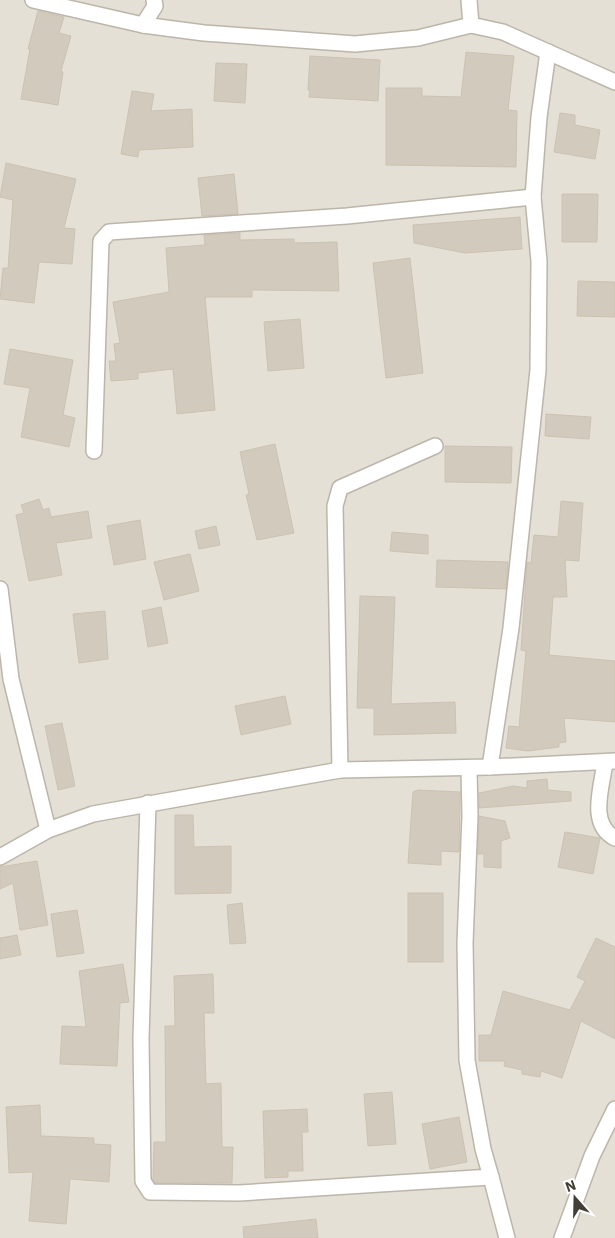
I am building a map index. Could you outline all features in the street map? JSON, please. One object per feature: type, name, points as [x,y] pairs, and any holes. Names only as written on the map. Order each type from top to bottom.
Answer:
[{"type":"street","points":[[33,0],[143,25],[204,33],[355,44],[418,38],[471,25],[503,32],[615,82]]},
{"type":"street","points":[[143,25],[156,6],[154,0]]},
{"type":"street","points":[[469,0],[471,25]]},
{"type":"street","points":[[490,767],[511,628],[538,370],[539,261],[533,197],[539,117],[548,52]]},
{"type":"street","points":[[94,450],[101,241],[109,232],[347,216],[533,197]]},
{"type":"street","points":[[340,770],[335,506],[340,488],[435,446]]},
{"type":"street","points":[[0,589],[11,679],[48,830]]},
{"type":"street","points":[[0,857],[48,830],[93,814],[340,770],[469,768],[610,762],[598,815],[602,828],[615,838]]},
{"type":"street","points":[[469,768],[470,816],[465,943],[468,1060],[483,1149],[506,1238]]},
{"type":"street","points":[[148,803],[142,1049],[143,1181],[150,1192],[239,1193],[491,1177]]},
{"type":"street","points":[[562,1238],[592,1156],[615,1109]]},
{"type":"shaded area","points":[[0,0],[615,0],[615,1238],[0,1238]]},
{"type":"building","points":[[38,11],[64,17],[59,33],[71,36],[61,71],[63,72],[58,105],[21,99],[30,49],[28,49]]},
{"type":"building","points":[[466,52],[514,56],[508,110],[517,111],[516,167],[386,165],[386,88],[422,88],[422,96],[461,97]]},
{"type":"building","points":[[310,56],[380,60],[378,101],[309,97]]},
{"type":"building","points":[[216,63],[247,64],[245,103],[214,101]]},
{"type":"building","points":[[132,91],[154,94],[151,111],[192,109],[193,147],[139,150],[138,157],[121,154]]},
{"type":"building","points":[[560,113],[575,115],[575,125],[600,130],[595,159],[554,152]]},
{"type":"building","points":[[6,163],[76,179],[64,228],[75,229],[72,264],[39,262],[34,303],[0,299],[3,268],[8,268],[13,200],[0,197]]},
{"type":"building","points":[[234,174],[238,214],[202,216],[198,178]]},
{"type":"building","points":[[562,194],[598,194],[597,242],[562,242]]},
{"type":"building","points":[[520,217],[522,249],[465,253],[414,243],[413,225]]},
{"type":"building","points":[[240,233],[240,240],[294,239],[294,243],[337,242],[339,291],[252,290],[252,297],[205,297],[215,410],[177,414],[173,369],[138,373],[138,379],[111,381],[109,361],[116,361],[114,344],[120,343],[113,302],[169,292],[166,248],[205,245],[204,235]]},
{"type":"building","points":[[410,258],[423,373],[386,378],[373,263]]},
{"type":"building","points":[[578,281],[615,282],[615,317],[577,316]]},
{"type":"building","points":[[300,319],[304,368],[268,371],[264,322]]},
{"type":"building","points":[[10,349],[73,360],[63,415],[75,418],[69,447],[21,437],[30,388],[4,384]]},
{"type":"building","points":[[546,414],[591,417],[589,439],[545,436]]},
{"type":"building","points":[[275,444],[294,533],[257,540],[246,495],[249,494],[240,452]]},
{"type":"building","points":[[445,446],[512,447],[511,483],[445,482]]},
{"type":"building","points":[[39,499],[43,510],[49,508],[51,517],[88,511],[92,538],[56,543],[62,575],[29,581],[16,515],[24,513],[21,505]]},
{"type":"building","points":[[561,501],[583,503],[579,561],[565,560],[567,597],[553,597],[549,655],[615,661],[615,722],[564,718],[566,742],[559,743],[559,747],[528,751],[506,748],[509,726],[519,727],[526,651],[521,650],[527,562],[531,563],[534,535],[558,537]]},
{"type":"building","points":[[140,520],[146,559],[114,565],[107,526]]},
{"type":"building","points":[[216,526],[220,545],[199,549],[195,531]]},
{"type":"building","points":[[392,532],[428,535],[428,554],[390,551]]},
{"type":"building","points":[[190,554],[199,591],[164,600],[154,562]]},
{"type":"building","points":[[437,560],[508,562],[506,589],[436,587]]},
{"type":"building","points":[[360,596],[395,597],[391,704],[455,702],[456,733],[374,735],[374,708],[357,708]]},
{"type":"building","points":[[161,607],[168,643],[148,647],[142,611]]},
{"type":"building","points":[[105,611],[108,659],[79,663],[73,614]]},
{"type":"building","points":[[285,696],[291,724],[241,735],[235,706]]},
{"type":"building","points":[[62,723],[75,786],[58,790],[45,726]]},
{"type":"building","points":[[547,779],[548,790],[571,792],[571,801],[479,808],[479,793],[513,786],[527,788],[527,781]]},
{"type":"building","points":[[418,790],[460,792],[459,852],[441,851],[441,865],[408,863],[413,792]]},
{"type":"building","points":[[175,815],[193,815],[194,847],[231,846],[231,893],[175,894]]},
{"type":"building","points":[[479,816],[505,821],[510,838],[501,841],[501,868],[484,867],[484,854],[478,854]]},
{"type":"building","points":[[565,832],[600,838],[593,874],[558,867]]},
{"type":"building","points":[[37,861],[48,925],[20,930],[13,883],[0,889],[0,867]]},
{"type":"building","points":[[408,893],[443,893],[443,962],[408,962]]},
{"type":"building","points":[[242,903],[246,943],[230,944],[227,905]]},
{"type":"building","points":[[77,910],[84,953],[57,957],[51,914]]},
{"type":"building","points":[[17,935],[21,955],[0,959],[0,938]]},
{"type":"building","points":[[596,938],[615,947],[615,1039],[581,1021],[562,1078],[541,1071],[540,1077],[522,1074],[522,1070],[504,1066],[505,1061],[479,1061],[479,1035],[491,1035],[503,991],[570,1010],[585,981],[577,977]]},
{"type":"building","points":[[123,964],[129,1002],[120,1003],[117,1066],[60,1064],[62,1026],[86,1027],[79,971]]},
{"type":"building","points":[[213,974],[214,1013],[204,1013],[206,1084],[221,1083],[222,1147],[233,1147],[232,1183],[155,1183],[153,1179],[154,1142],[166,1142],[165,1026],[175,1026],[174,976]]},
{"type":"building","points":[[392,1092],[396,1144],[368,1146],[364,1094]]},
{"type":"building","points":[[40,1105],[41,1136],[94,1138],[94,1144],[111,1145],[109,1182],[70,1179],[66,1224],[29,1221],[33,1172],[9,1173],[6,1107]]},
{"type":"building","points":[[307,1109],[308,1132],[302,1132],[303,1171],[288,1171],[288,1177],[265,1178],[263,1111]]},
{"type":"building","points":[[459,1117],[467,1162],[430,1169],[422,1124]]},
{"type":"building","points":[[316,1219],[318,1238],[244,1238],[243,1227]]}]
